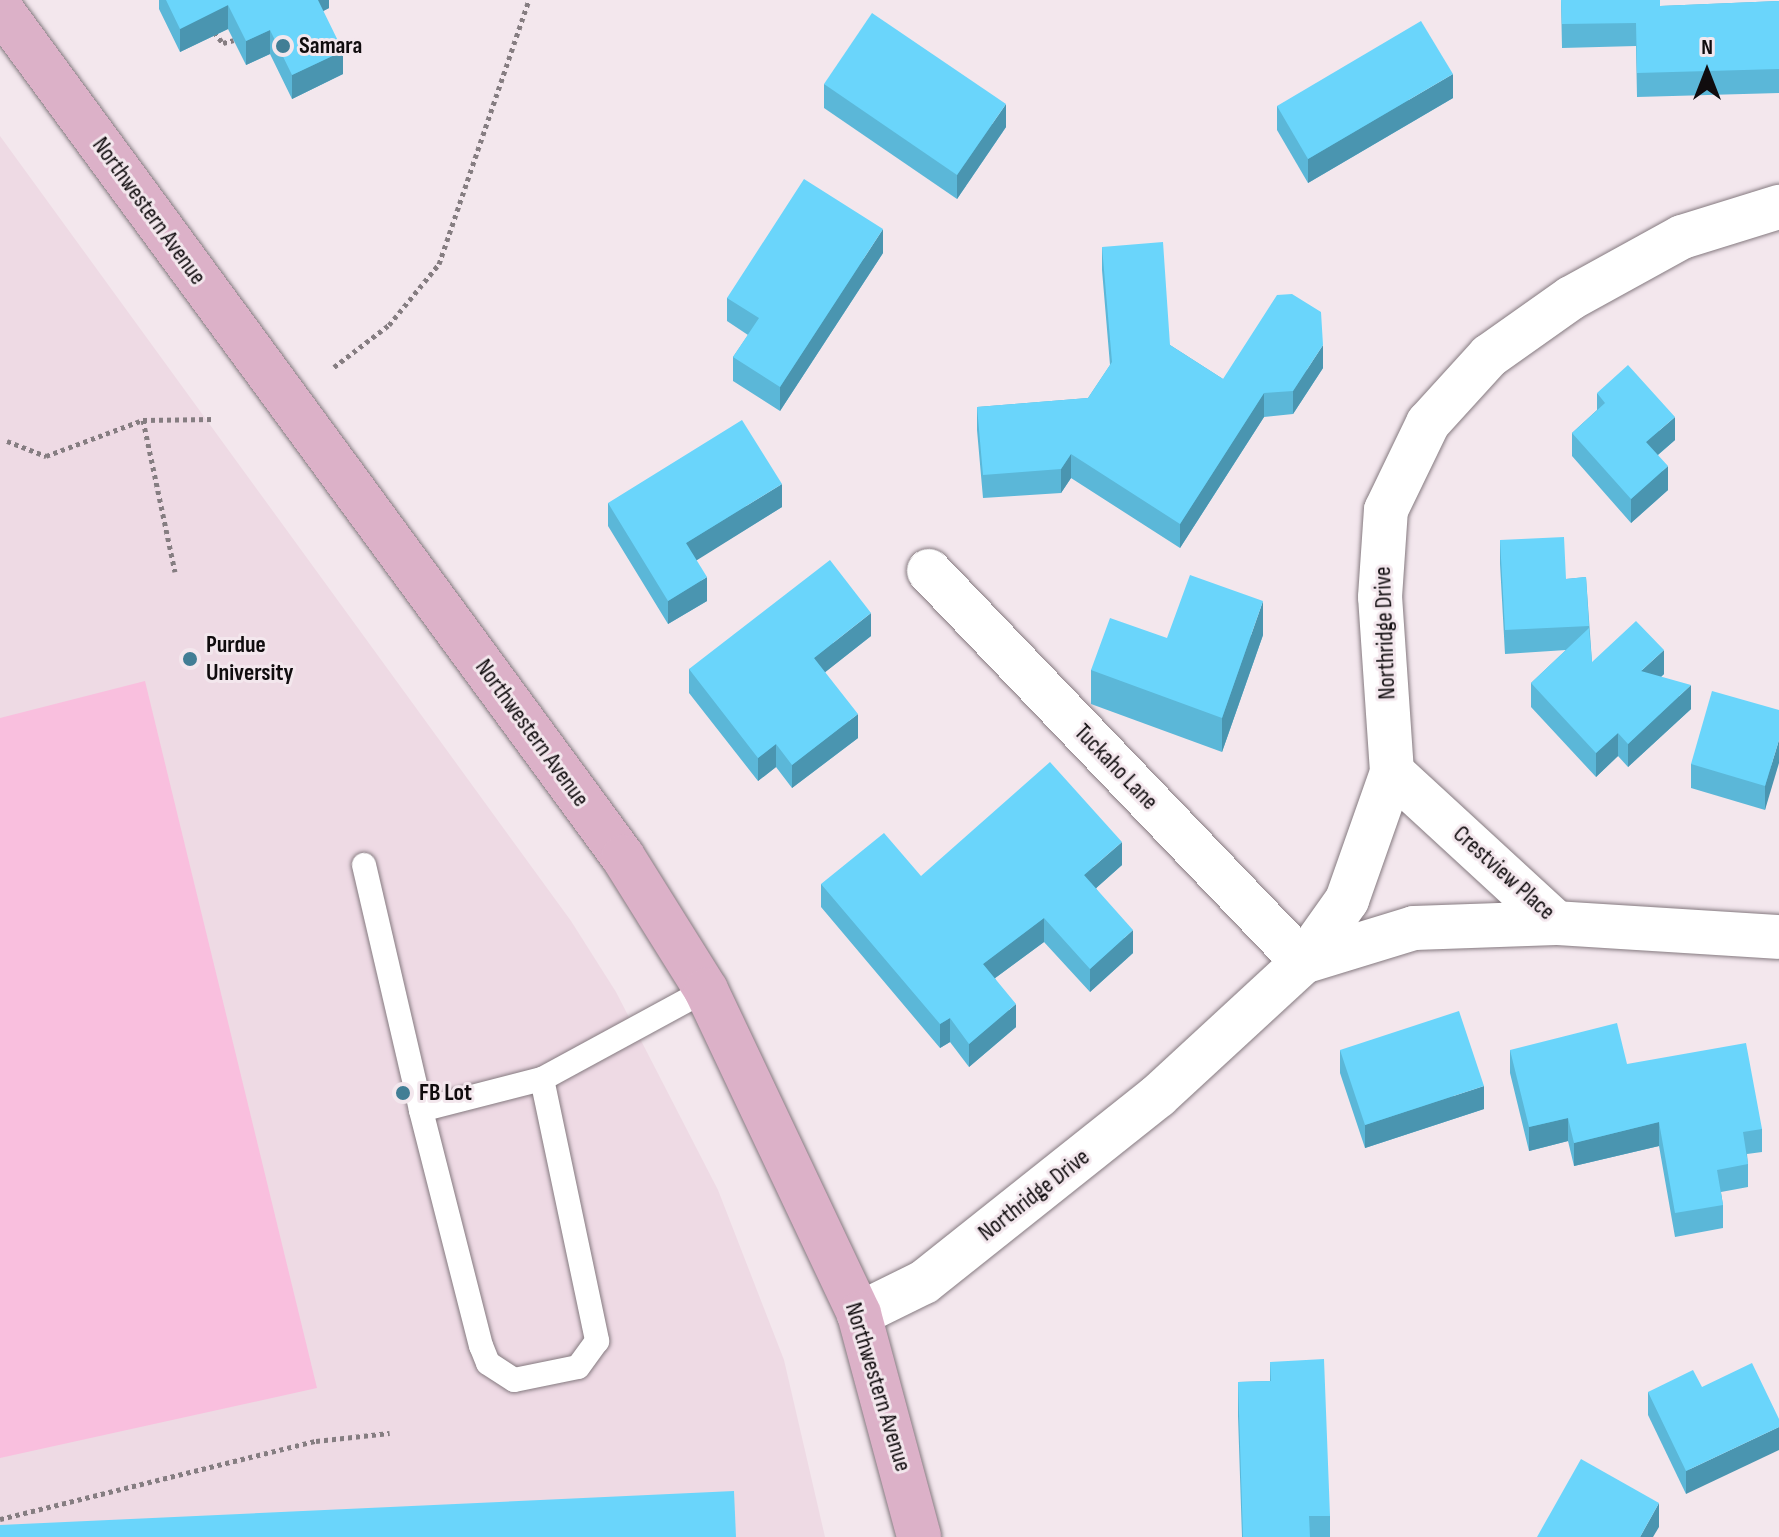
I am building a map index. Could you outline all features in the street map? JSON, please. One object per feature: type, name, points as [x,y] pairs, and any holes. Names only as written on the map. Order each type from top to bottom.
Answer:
[{"type":"main road","name":"Northwestern Avenue","points":[[0,8],[623,857],[706,990],[859,1314],[919,1537]]},
{"type":"street","name":"Northridge Drive","points":[[859,1314],[924,1282],[1134,1116],[1303,962],[1347,900],[1392,772],[1380,597],[1386,510],[1428,423],[1489,356],[1571,298],[1682,237],[1779,207]]},
{"type":"street","name":"Tuckaho Lane","points":[[929,571],[1303,962]]},
{"type":"street","name":"Crestview Place","points":[[1392,772],[1556,923],[1779,937]]},
{"type":"street","name":"Northridge Drive","points":[[1303,962],[1414,928],[1556,923]]},
{"type":"lane","points":[[364,865],[421,1110],[488,1363],[514,1380],[578,1367],[593,1356],[596,1322],[542,1079]]},
{"type":"lane","points":[[421,1110],[542,1079],[706,990]]},
{"type":"path","points":[[334,367],[389,325],[439,264],[529,0]]},
{"type":"path","points":[[212,28],[223,43],[234,40]]},
{"type":"path","points":[[7,441],[46,456],[143,420],[214,419]]},
{"type":"path","points":[[143,420],[175,572]]},
{"type":"path","points":[[0,1519],[316,1441],[390,1433]]},
{"type":"shaded area","name":"Purdue University","points":[[0,136],[571,921],[616,992],[718,1190],[784,1360],[825,1537],[0,1537]]},
{"type":"shaded area","points":[[145,681],[317,1388],[0,1458],[0,718]]},
{"type":"building","points":[[166,0],[318,0],[343,51],[292,75],[270,30],[246,41],[228,5],[180,29]]},
{"type":"building","points":[[1561,0],[1660,0],[1660,6],[1779,1],[1779,69],[1637,73],[1636,23],[1562,24]]},
{"type":"building","points":[[872,13],[1006,104],[957,175],[824,84]]},
{"type":"building","points":[[1421,21],[1453,74],[1308,159],[1277,106]]},
{"type":"building","points":[[804,179],[883,229],[780,387],[733,357],[759,318],[727,298]]},
{"type":"building","points":[[1163,242],[1170,345],[1223,379],[1277,295],[1292,294],[1321,312],[1323,345],[1293,391],[1264,393],[1180,524],[1071,454],[1061,469],[983,475],[977,407],[1088,398],[1112,362],[1102,247]]},
{"type":"building","points":[[1628,365],[1675,417],[1646,442],[1668,466],[1631,499],[1572,433],[1605,403],[1597,393]]},
{"type":"building","points":[[742,420],[782,484],[686,543],[707,577],[668,601],[608,503]]},
{"type":"building","points":[[1564,537],[1566,579],[1586,577],[1589,626],[1505,630],[1500,540]]},
{"type":"building","points":[[830,560],[871,613],[814,658],[858,714],[792,765],[776,744],[758,758],[689,669]]},
{"type":"building","points":[[1190,575],[1263,601],[1222,718],[1091,670],[1110,618],[1167,638]]},
{"type":"building","points":[[1636,621],[1664,650],[1641,671],[1691,685],[1628,744],[1618,733],[1596,753],[1531,683],[1589,628],[1592,662]]},
{"type":"building","points":[[1712,691],[1779,710],[1779,740],[1765,786],[1691,764]]},
{"type":"building","points":[[1050,762],[1122,842],[1084,875],[1133,930],[1090,969],[1044,918],[983,964],[1016,1004],[969,1044],[950,1018],[940,1024],[821,884],[884,833],[921,876]]},
{"type":"building","points":[[1459,1011],[1484,1086],[1365,1125],[1340,1050]]},
{"type":"building","points":[[1617,1023],[1627,1064],[1746,1043],[1762,1129],[1743,1132],[1748,1164],[1717,1170],[1723,1205],[1675,1213],[1659,1122],[1574,1143],[1568,1118],[1529,1127],[1510,1050]]},
{"type":"building","points":[[1324,1359],[1330,1516],[1309,1516],[1310,1537],[1243,1537],[1238,1382],[1271,1381],[1270,1362]]},
{"type":"building","points":[[1752,1363],[1779,1419],[1779,1427],[1686,1471],[1648,1392],[1693,1370],[1702,1387]]},
{"type":"building","points":[[1581,1459],[1659,1503],[1640,1537],[1537,1537]]},
{"type":"building","points":[[734,1491],[736,1537],[0,1537],[0,1525]]},
{"type":"place","name":"Samara","points":[[283,46]]},
{"type":"place","name":"Purdue University","points":[[190,659]]},
{"type":"place","name":"FB Lot","points":[[403,1093]]}]
